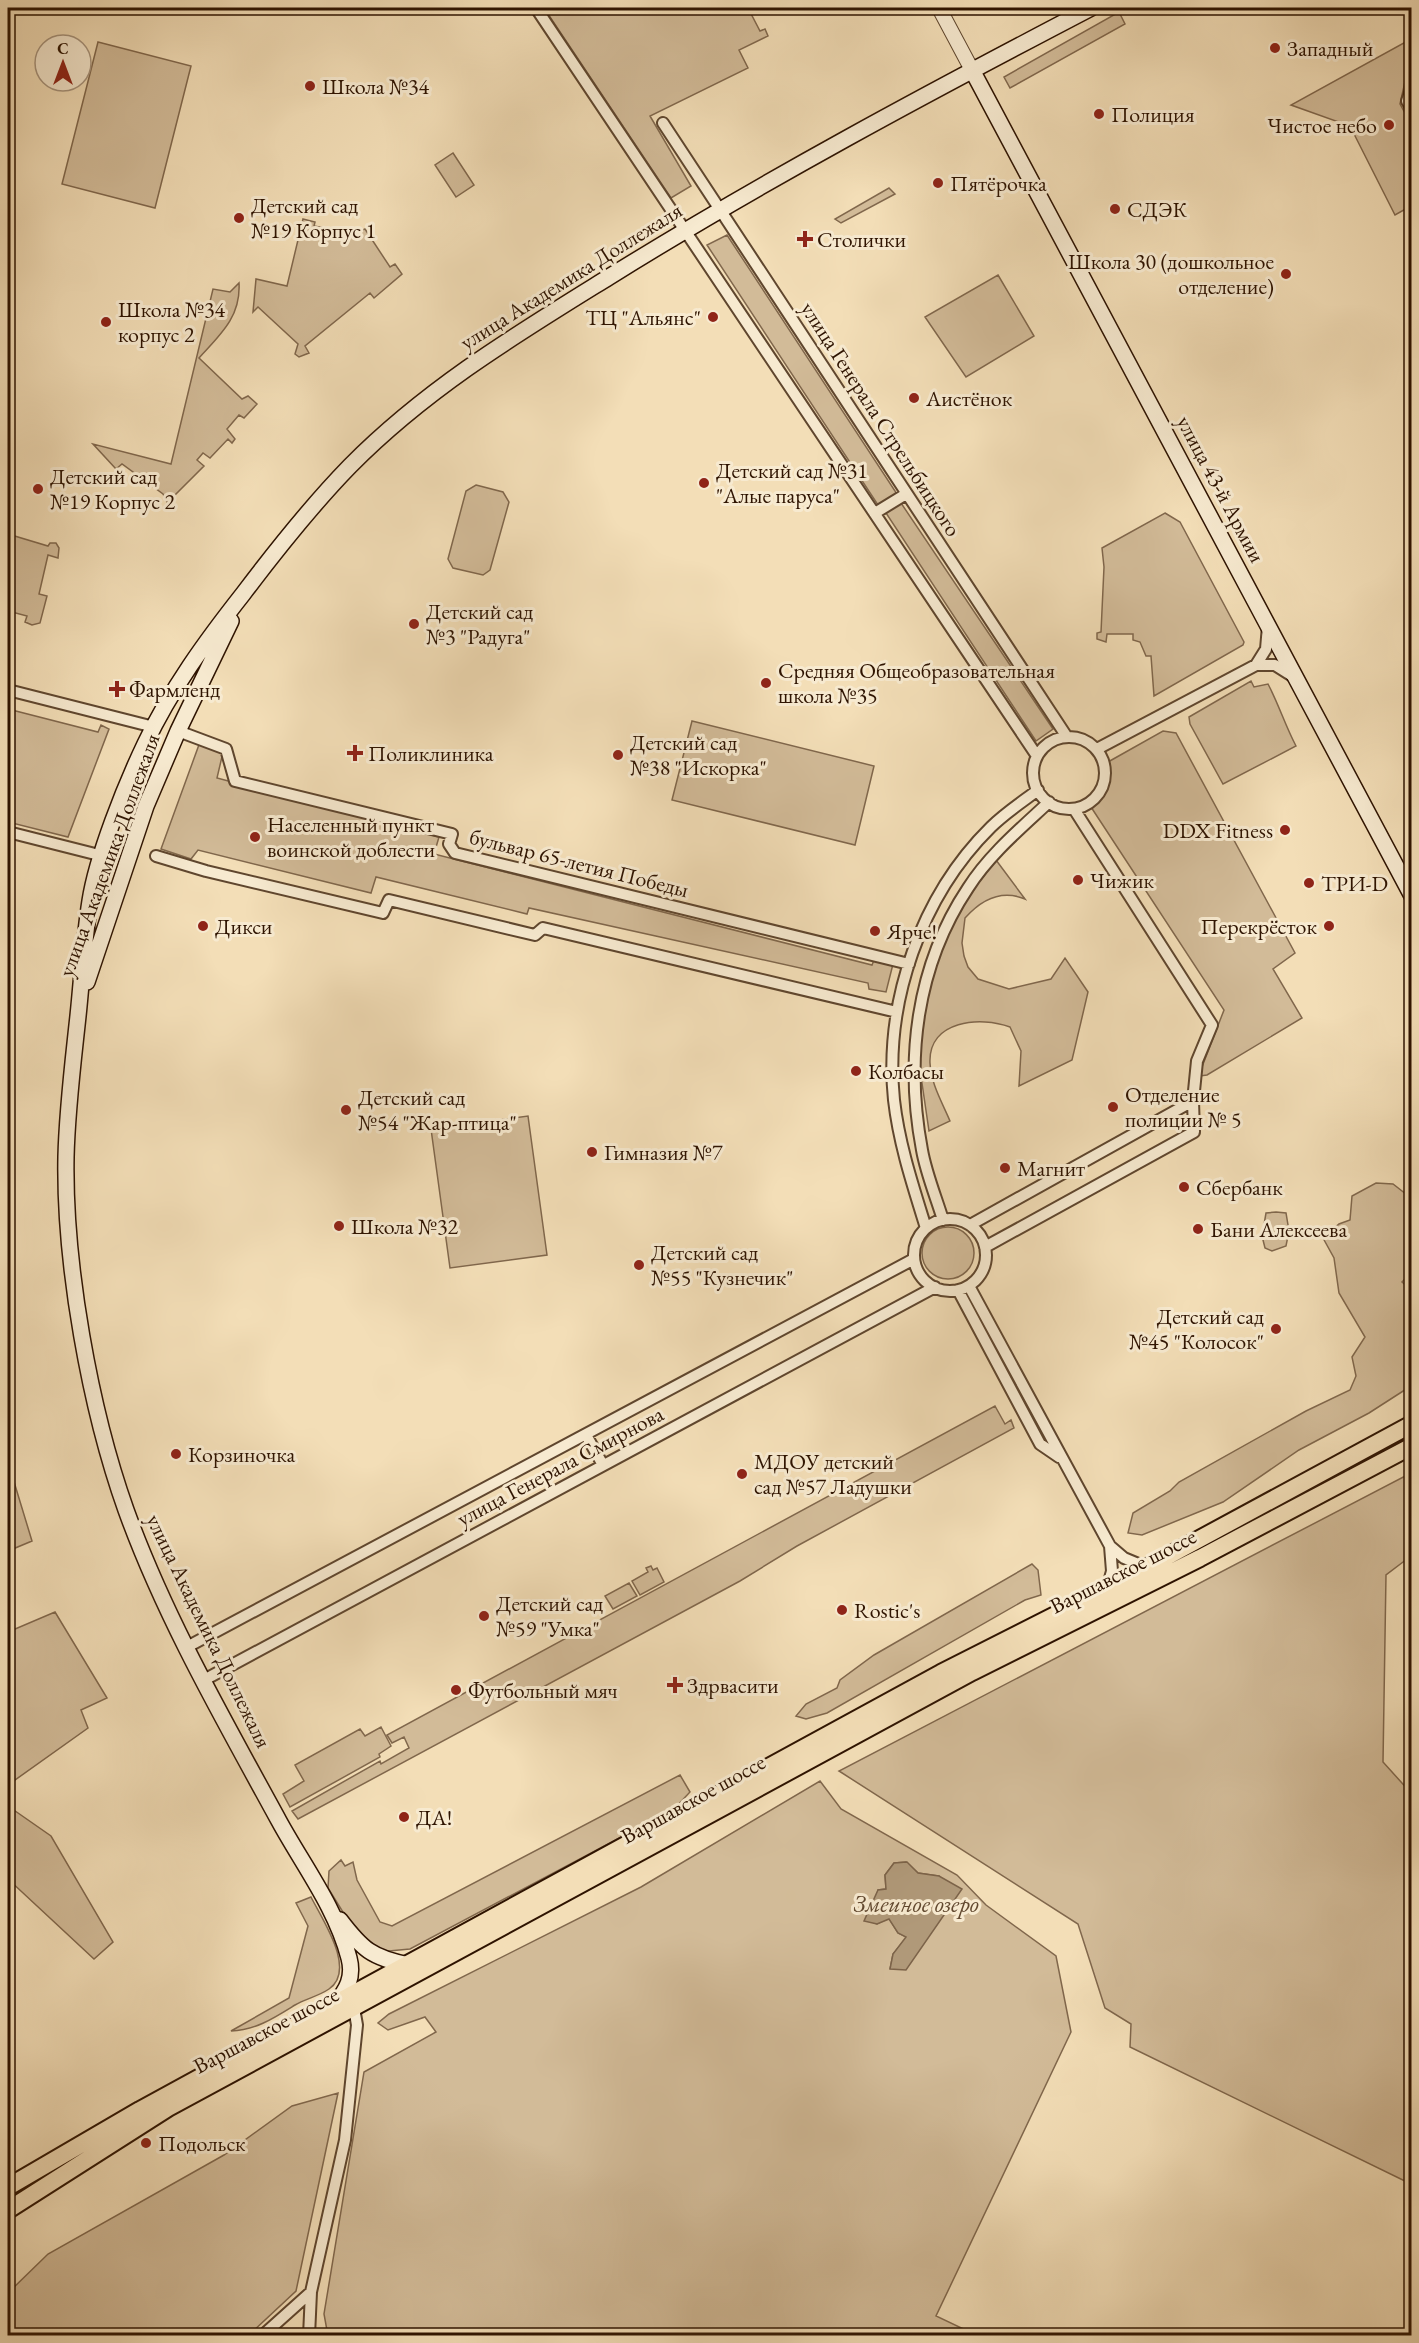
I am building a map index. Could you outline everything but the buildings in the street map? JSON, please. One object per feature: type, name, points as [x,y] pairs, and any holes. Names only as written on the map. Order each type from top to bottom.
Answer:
[{"type":"main road","name":"улица Академика Доллежаля","points":[[333,2006],[346,1991],[351,1969],[344,1944],[325,1901],[283,1829],[187,1647],[144,1555],[124,1504],[103,1433],[83,1337],[72,1260],[66,1186],[68,1128],[90,895],[124,796],[154,727],[178,683],[247,588],[293,528],[343,473],[414,407],[515,334],[685,230],[972,70],[1090,8]]},
{"type":"main road","name":"улица 43-й Армии","points":[[990,104],[988,77],[998,56]]},
{"type":"main road","name":"улица 43-й Армии","points":[[972,70],[1412,896]]},
{"type":"main road","name":"улица Академика Доллежаля","points":[[79,1007],[146,806],[178,731],[247,588]]},
{"type":"main road","points":[[178,683],[190,682],[197,691]]},
{"type":"main road","points":[[90,895],[101,905],[113,908]]},
{"type":"main road","name":"Варшавское шоссе","points":[[8,2187],[131,2115],[941,1673],[1148,1568],[1412,1424]]},
{"type":"main road","name":"Варшавское шоссе","points":[[8,2210],[159,2113],[982,1667],[1190,1563],[1412,1446]]},
{"type":"main road","name":"улица Академика Доллежаля","points":[[325,1901],[362,1948],[387,1961],[409,1965]]},
{"type":"street","points":[[536,8],[1037,756]]},
{"type":"street","name":"улица 43-й Армии","points":[[939,8],[972,70]]},
{"type":"street","points":[[1412,87],[1407,101],[1412,109]]},
{"type":"street","name":"улица Генерала Стрельбицкого","points":[[663,123],[1067,737]]},
{"type":"street","points":[[875,513],[906,494]]},
{"type":"street","points":[[1256,665],[1266,649],[1268,626]]},
{"type":"street","points":[[1097,749],[1256,665],[1275,665],[1295,677]]},
{"type":"street","points":[[8,690],[154,727]]},
{"type":"street","name":"бульвар 65-летия Победы","points":[[178,731],[226,749],[235,781],[452,834],[449,844],[454,853],[909,964]]},
{"type":"street","points":[[1067,737],[1078,737],[1097,749],[1105,769],[1105,780],[1094,799],[1074,808],[1065,808],[1049,802],[1038,790],[1034,767],[1037,756],[1049,743],[1067,737]]},
{"type":"street","points":[[926,1228],[902,1149],[894,1099],[897,1012],[909,964],[939,893],[991,826],[1038,790]]},
{"type":"street","points":[[943,1220],[922,1152],[915,1103],[913,1054],[924,987],[944,932],[967,888],[985,865],[1049,802]]},
{"type":"street","points":[[985,1247],[1194,1132],[1193,1101],[1197,1061],[1212,1025],[1074,808]]},
{"type":"street","points":[[8,832],[103,856]]},
{"type":"street","points":[[156,856],[206,871],[383,913],[389,900],[535,935],[543,928],[897,1012]]},
{"type":"street","points":[[924,925],[944,932]]},
{"type":"street","points":[[894,1053],[913,1054]]},
{"type":"street","points":[[970,1225],[1193,1101]]},
{"type":"street","points":[[952,1219],[970,1225],[979,1233],[985,1247],[984,1267],[969,1286],[958,1290],[935,1287],[918,1271],[914,1259],[916,1242],[926,1228],[943,1220],[952,1219]]},
{"type":"street","name":"улица Генерала Смирнова","points":[[187,1647],[914,1259]]},
{"type":"street","points":[[969,1286],[1034,1420]]},
{"type":"street","name":"улица Генерала Смирнова","points":[[204,1680],[935,1287]]},
{"type":"street","points":[[958,1290],[1034,1420],[1061,1458],[1110,1546],[1124,1558],[1148,1568]]},
{"type":"street","points":[[586,1435],[603,1465]]},
{"type":"street","points":[[1107,1589],[1112,1571],[1110,1546]]},
{"type":"street","points":[[309,2336],[311,2292],[345,2140],[357,2025],[354,2008]]},
{"type":"street","points":[[262,2336],[311,2292]]},
{"type":"shaded area","points":[[544,8],[748,8],[760,31],[765,29],[768,36],[739,50],[748,68],[650,116],[691,186],[671,198]]},
{"type":"shaded area","points":[[1119,12],[1125,24],[1010,88],[1004,77]]},
{"type":"shaded area","points":[[1411,39],[1411,55],[1400,104],[1411,124],[1411,206],[1395,215],[1350,126],[1291,105]]},
{"type":"shaded area","points":[[98,42],[191,66],[155,208],[62,184],[85,93],[93,93],[93,62]]},
{"type":"shaded area","points":[[453,153],[474,185],[456,197],[435,165]]},
{"type":"shaded area","points":[[889,188],[895,194],[841,223],[835,219]]},
{"type":"shaded area","points":[[303,219],[315,222],[314,226],[345,232],[348,229],[358,232],[365,229],[390,267],[395,264],[402,274],[374,298],[370,293],[305,346],[309,353],[299,357],[295,354],[298,344],[258,307],[253,312],[256,279],[287,286]]},
{"type":"shaded area","points":[[727,235],[897,494],[878,505],[707,245]]},
{"type":"shaded area","points":[[998,275],[1034,336],[966,377],[925,317]]},
{"type":"shaded area","points":[[239,283],[237,306],[233,316],[199,358],[242,399],[248,396],[257,404],[244,418],[239,415],[227,429],[235,439],[232,443],[228,439],[210,458],[203,453],[197,460],[204,466],[172,498],[174,506],[169,506],[163,494],[122,464],[116,469],[93,444],[171,464],[213,289],[230,292]]},
{"type":"shaded area","points":[[476,485],[503,492],[509,502],[490,570],[483,575],[453,568],[448,559],[466,491]]},
{"type":"shaded area","points":[[901,503],[1053,729],[1036,741],[886,513]]},
{"type":"shaded area","points":[[1165,513],[1180,522],[1244,642],[1243,645],[1154,696],[1151,656],[1146,656],[1140,642],[1133,640],[1133,634],[1107,634],[1106,642],[1097,639],[1097,633],[1101,632],[1104,567],[1102,548]]},
{"type":"shaded area","points":[[8,534],[48,546],[50,543],[56,543],[59,548],[58,558],[48,555],[39,594],[47,596],[40,623],[32,625],[25,622],[27,616],[8,611]]},
{"type":"shaded area","points":[[1251,681],[1254,687],[1268,684],[1296,746],[1223,784],[1190,724],[1189,717]]},
{"type":"shaded area","points":[[8,709],[98,732],[101,725],[109,729],[68,837],[8,822]]},
{"type":"shaded area","points":[[692,721],[874,766],[855,845],[672,800]]},
{"type":"shaded area","points":[[1163,731],[1176,733],[1295,953],[1273,969],[1302,1018],[1207,1075],[1200,1076],[1224,1010],[1091,807],[1106,787],[1109,776],[1108,762]]},
{"type":"shaded area","points":[[200,742],[224,748],[217,778],[439,837],[434,854],[872,965],[874,960],[893,964],[886,992],[869,989],[868,983],[529,908],[527,914],[376,877],[371,893],[198,850],[191,859],[161,849]]},
{"type":"shaded area","points":[[996,860],[1025,899],[1008,895],[992,898],[978,906],[965,918],[962,943],[968,967],[978,979],[1009,989],[1051,979],[1065,958],[1088,992],[1072,1060],[1019,1086],[1021,1051],[1010,1027],[971,1022],[947,1030],[938,1038],[932,1049],[930,1063],[935,1086],[950,1121],[929,1131],[917,1049],[929,984],[948,931],[966,898]]},
{"type":"shaded area","points":[[528,1116],[547,1255],[450,1268],[431,1129]]},
{"type":"shaded area","points":[[1376,1183],[1393,1184],[1411,1198],[1411,1273],[1402,1282],[1411,1290],[1411,1386],[1369,1413],[1299,1450],[1223,1502],[1142,1535],[1128,1533],[1133,1513],[1170,1491],[1179,1482],[1306,1411],[1350,1390],[1356,1376],[1352,1357],[1365,1337],[1339,1293],[1334,1258],[1323,1238],[1339,1224],[1350,1220],[1352,1196]]},
{"type":"shaded area","points":[[1266,1213],[1286,1213],[1289,1231],[1286,1246],[1272,1251],[1265,1248],[1262,1236]]},
{"type":"shaded area","points":[[948,1227],[958,1229],[966,1235],[972,1243],[974,1253],[972,1263],[966,1271],[958,1277],[948,1279],[938,1277],[930,1271],[924,1263],[922,1253],[924,1243],[930,1235],[938,1229]]},
{"type":"shaded area","points":[[995,1406],[1005,1424],[1011,1420],[1014,1428],[797,1546],[740,1581],[298,1819],[292,1811],[380,1761],[381,1764],[409,1748],[404,1737],[392,1743],[387,1735]]},
{"type":"shaded area","points":[[8,1462],[32,1541],[8,1551]]},
{"type":"shaded area","points":[[1411,1473],[1411,1556],[1386,1575],[1383,1762],[1411,1793],[1411,2184],[1130,2047],[1131,2024],[1105,2008],[1078,1924],[839,1771]]},
{"type":"shaded area","points":[[1032,1564],[1038,1570],[1041,1595],[1025,1600],[827,1713],[806,1719],[796,1716],[806,1704],[837,1688],[840,1680],[874,1655]]},
{"type":"shaded area","points":[[651,1566],[653,1570],[657,1568],[664,1582],[640,1595],[632,1581],[648,1572],[646,1568]]},
{"type":"shaded area","points":[[629,1583],[637,1596],[613,1609],[605,1596]]},
{"type":"shaded area","points":[[55,1612],[107,1698],[81,1710],[88,1728],[8,1785],[8,1632]]},
{"type":"shaded area","points":[[381,1727],[391,1746],[379,1754],[380,1757],[290,1807],[283,1794],[304,1781],[295,1765],[360,1729],[365,1736]]},
{"type":"shaded area","points":[[680,1775],[690,1792],[674,1809],[410,1949],[378,1952],[359,1938],[328,1888],[329,1871],[341,1860],[345,1866],[353,1862],[357,1880],[380,1922],[392,1926]]},
{"type":"shaded area","points":[[820,1781],[841,1809],[957,1875],[986,1905],[1056,1956],[1071,2032],[936,2316],[976,2335],[328,2336],[324,2314],[364,2072],[436,2032],[425,2017],[388,2030],[378,2023],[389,2014],[641,1887]],"holes":[[[906,1862],[918,1873],[939,1876],[907,1937],[898,1933],[889,1918],[877,1924],[872,1922],[878,1890],[886,1889],[885,1875],[894,1863]],[[907,1937],[890,1969],[893,1954]]]},
{"type":"shaded area","points":[[8,1806],[51,1836],[113,1942],[94,1959],[8,1879]]},
{"type":"shaded area","points":[[311,1897],[335,1944],[340,1970],[337,1980],[329,1989],[264,2023],[231,2031],[289,1998],[308,1926],[296,1903]]},
{"type":"shaded area","points":[[338,2093],[296,2291],[249,2335],[8,2335],[8,2293],[48,2254],[224,2155],[292,2106]]},
{"type":"water","name":"Змеиное озеро","points":[[907,1862],[918,1873],[939,1876],[962,1889],[906,1970],[890,1969],[893,1954],[906,1937],[898,1933],[889,1919],[877,1924],[864,1921],[878,1890],[886,1889],[885,1875],[894,1863]]},
{"type":"place","name":"Западный","points":[[1275,48]]},
{"type":"place","name":"Школа №34","points":[[310,86]]},
{"type":"place","name":"Полиция","points":[[1099,114]]},
{"type":"place","name":"Чистое небо","points":[[1389,125]]},
{"type":"place","name":"Пятёрочка","points":[[938,183]]},
{"type":"place","name":"СДЭК","points":[[1115,209]]},
{"type":"place","name":"Детский сад №19 Корпус 1","points":[[239,218]]},
{"type":"place","name":"Столички","points":[[805,239]]},
{"type":"place","name":"Школа 30 (дошкольное отделение)","points":[[1286,274]]},
{"type":"place","name":"ТЦ \"Альянс\"","points":[[713,317]]},
{"type":"place","name":"Школа №34 корпус 2","points":[[106,322]]},
{"type":"place","name":"Аистёнок","points":[[914,398]]},
{"type":"place","name":"Детский сад №31 \"Алые паруса\"","points":[[704,483]]},
{"type":"place","name":"Детский сад №19 Корпус 2","points":[[38,489]]},
{"type":"place","name":"Детский сад №3 \"Радуга\"","points":[[414,624]]},
{"type":"place","name":"Средняя Общеобразовательная школа №35","points":[[766,683]]},
{"type":"place","name":"Фармленд","points":[[117,689]]},
{"type":"place","name":"Поликлиника","points":[[355,753]]},
{"type":"place","name":"Детский сад №38 \"Искорка\"","points":[[618,755]]},
{"type":"place","name":"DDX Fitness","points":[[1285,830]]},
{"type":"place","name":"Населенный пункт воинской доблести","points":[[255,837]]},
{"type":"place","name":"Чижик","points":[[1078,880]]},
{"type":"place","name":"ТРИ-D","points":[[1309,883]]},
{"type":"place","name":"Дикси","points":[[203,926]]},
{"type":"place","name":"Перекрёсток","points":[[1329,926]]},
{"type":"place","name":"Ярче!","points":[[875,931]]},
{"type":"place","name":"Колбасы","points":[[856,1071]]},
{"type":"place","name":"Отделение полиции № 5","points":[[1113,1107]]},
{"type":"place","name":"Детский сад №54 \"Жар-птица\"","points":[[346,1110]]},
{"type":"place","name":"Гимназия №7","points":[[592,1152]]},
{"type":"place","name":"Магнит","points":[[1005,1168]]},
{"type":"place","name":"Сбербанк","points":[[1184,1187]]},
{"type":"place","name":"Школа №32","points":[[339,1226]]},
{"type":"place","name":"Бани Алексеева","points":[[1198,1229]]},
{"type":"place","name":"Детский сад №55 \"Кузнечик\"","points":[[639,1265]]},
{"type":"place","name":"Детский сад №45 \"Колосок\"","points":[[1276,1329]]},
{"type":"place","name":"Корзиночка","points":[[176,1454]]},
{"type":"place","name":"МДОУ детский сад №57 Ладушки","points":[[742,1474]]},
{"type":"place","name":"Rostic's","points":[[842,1610]]},
{"type":"place","name":"Детский сад №59 \"Умка\"","points":[[484,1616]]},
{"type":"place","name":"Здрвасити","points":[[675,1685]]},
{"type":"place","name":"Футбольный мяч","points":[[456,1690]]},
{"type":"place","name":"ДА!","points":[[404,1817]]},
{"type":"place","name":"Подольск","points":[[146,2143]]}]
